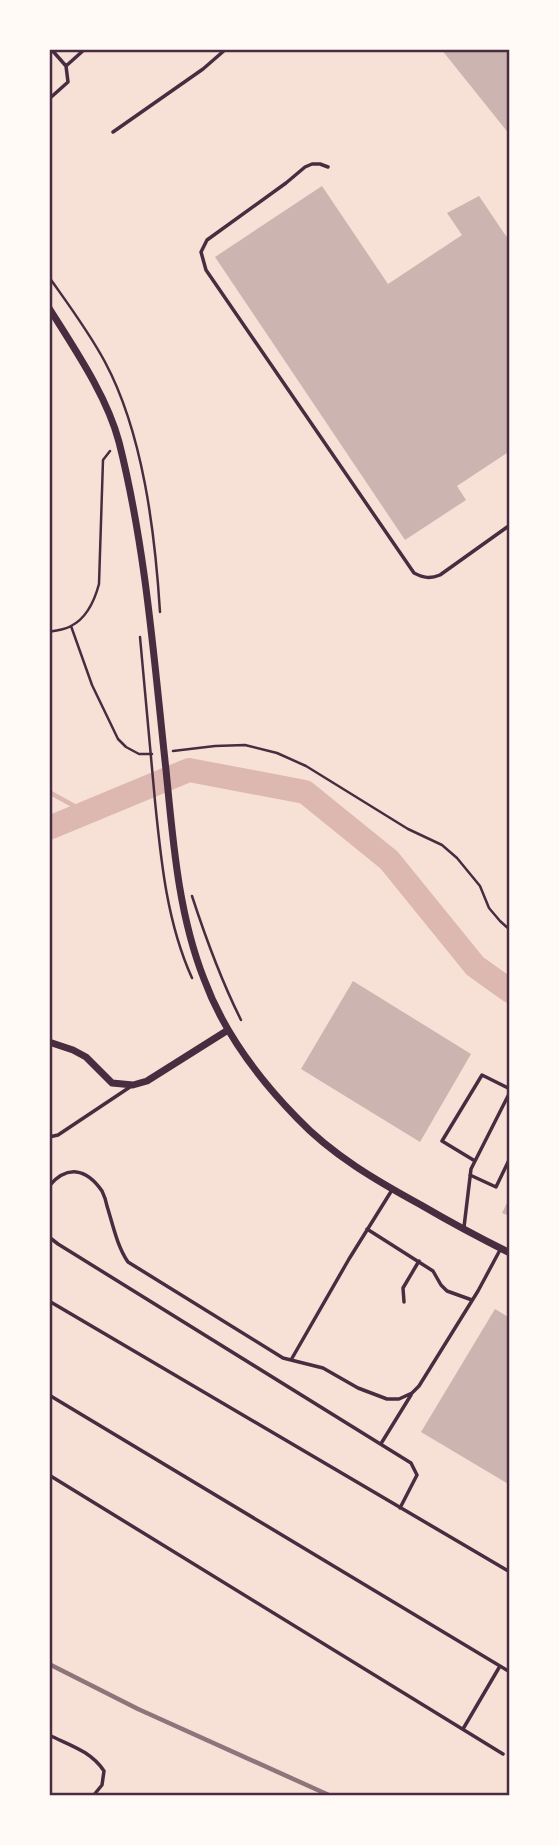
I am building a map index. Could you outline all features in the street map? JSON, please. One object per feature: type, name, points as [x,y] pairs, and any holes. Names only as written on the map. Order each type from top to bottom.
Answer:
[{"type":"street","points":[[49,308],[88,372],[119,440],[140,540],[162,751],[184,914],[204,980],[228,1030],[250,1062],[298,1119],[325,1144],[376,1181],[510,1253]]},
{"type":"street","points":[[49,1042],[86,1057],[112,1083],[133,1084],[147,1081],[228,1030]]},
{"type":"lane","points":[[49,99],[68,82],[66,66],[51,49]]},
{"type":"lane","points":[[66,66],[85,49]]},
{"type":"lane","points":[[113,132],[203,69],[226,49]]},
{"type":"lane","points":[[328,167],[320,164],[305,167],[207,240],[201,252],[206,270],[414,573],[431,579],[440,575],[510,524]]},
{"type":"lane","points":[[463,1229],[471,1169],[475,1161],[510,1091],[482,1074],[442,1141],[475,1161]]},
{"type":"lane","points":[[49,1137],[58,1135],[133,1084]]},
{"type":"lane","points":[[470,1175],[496,1187],[510,1158]]},
{"type":"lane","points":[[49,1186],[65,1173],[75,1171],[88,1176],[103,1192],[122,1253],[128,1262],[283,1358],[323,1368],[358,1388],[387,1399],[399,1399],[412,1393]]},
{"type":"lane","points":[[291,1360],[392,1190]]},
{"type":"lane","points":[[368,1229],[433,1271],[447,1291],[472,1300]]},
{"type":"lane","points":[[49,1237],[69,1252],[411,1463],[417,1475],[400,1508]]},
{"type":"lane","points":[[381,1443],[419,1386],[502,1248]]},
{"type":"lane","points":[[404,1302],[403,1289],[419,1261]]},
{"type":"lane","points":[[49,1301],[510,1572]]},
{"type":"lane","points":[[49,1395],[510,1672]]},
{"type":"lane","points":[[49,1475],[503,1754]]},
{"type":"lane","points":[[463,1730],[500,1666]]},
{"type":"lane","points":[[49,1735],[97,1760],[104,1770],[102,1785],[93,1796]]},
{"type":"path","points":[[49,632],[71,626],[89,609],[95,598],[99,584],[103,460],[111,449],[114,461]]},
{"type":"path","points":[[71,626],[92,685],[118,740],[139,754],[162,751]]},
{"type":"path","points":[[140,634],[157,819]]},
{"type":"path","points":[[174,751],[245,745],[277,753],[306,766],[408,828],[442,845],[457,858],[480,886],[489,908],[510,930]]},
{"type":"path","points":[[191,890],[204,933],[241,1020]]},
{"type":"building","points":[[441,49],[510,49],[510,135]]},
{"type":"building","points":[[322,186],[388,284],[462,235],[447,213],[479,196],[510,242],[510,451],[457,486],[466,500],[405,540],[215,257]]},
{"type":"building","points":[[353,981],[471,1054],[420,1142],[301,1069]]},
{"type":"building","points":[[510,1197],[510,1216],[502,1213]]},
{"type":"building","points":[[495,1309],[510,1318],[510,1485],[421,1432]]},
{"type":"waterway","points":[[49,828],[189,770],[305,792],[389,860],[475,966],[510,991]]},
{"type":"waterway","points":[[49,792],[85,812]]},
{"type":"railway","points":[[49,1664],[138,1709],[331,1796]]}]
